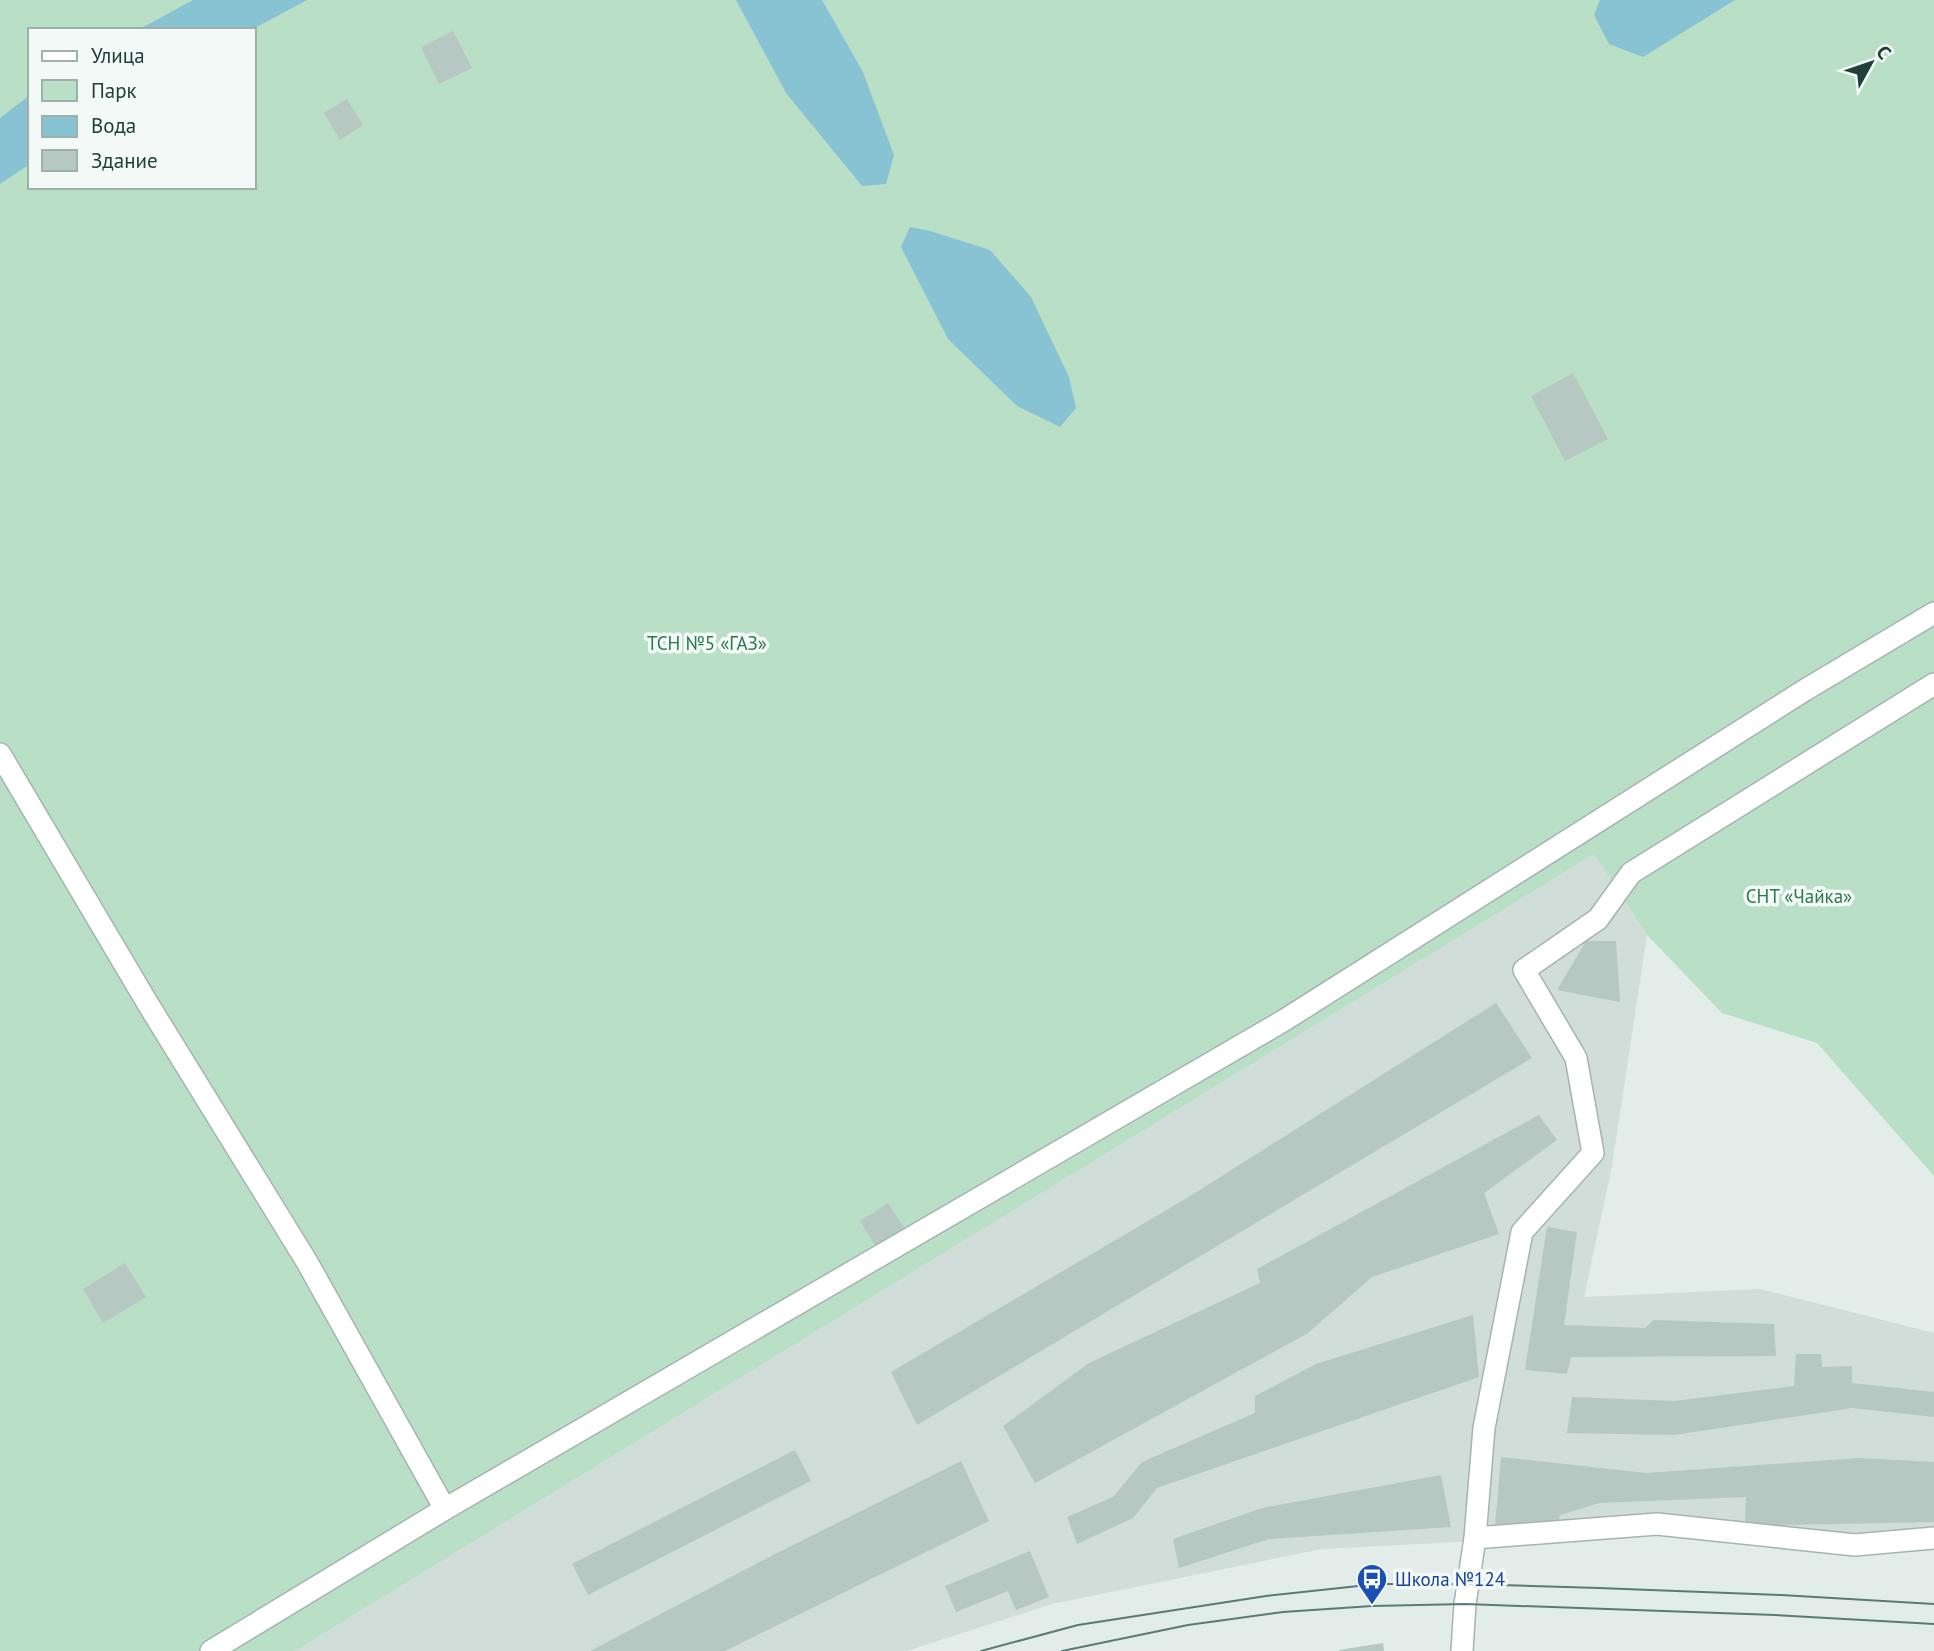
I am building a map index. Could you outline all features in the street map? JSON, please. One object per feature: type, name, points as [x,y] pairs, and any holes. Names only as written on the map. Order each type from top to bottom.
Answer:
[{"type":"lane","points":[[211,1651],[445,1509],[1283,1021],[1805,690],[1934,613]]},
{"type":"lane","points":[[1462,1651],[1484,1428],[1522,1232],[1593,1153],[1576,1058],[1524,970],[1598,919],[1631,873],[1934,684]]},
{"type":"lane","points":[[0,754],[148,1004],[307,1262],[445,1509]]},
{"type":"lane","points":[[1475,1538],[1657,1524],[1855,1545],[1934,1538]]},
{"type":"shaded area","points":[[1594,854],[1647,935],[1612,1166],[1584,1297],[1760,1289],[1934,1333],[1934,1532],[1594,1535],[1322,1549],[1052,1604],[907,1651],[295,1651]]},
{"type":"green space","name":"ТСН №5 «ГАЗ»","points":[[0,0],[1934,0],[1934,1176],[1817,1043],[1722,1013],[1647,935],[1594,854],[295,1651],[0,1651]]},
{"type":"water","points":[[193,0],[307,0],[255,28],[142,28]]},
{"type":"water","points":[[736,0],[822,0],[863,72],[894,155],[886,184],[862,186],[786,93]]},
{"type":"water","points":[[1600,0],[1735,0],[1643,57],[1609,44],[1594,15]]},
{"type":"water","points":[[28,97],[28,165],[0,184],[0,118]]},
{"type":"water","points":[[910,227],[990,250],[1031,297],[1069,377],[1076,408],[1060,427],[1017,406],[948,339],[901,247]]},
{"type":"building","points":[[453,31],[472,68],[439,84],[421,47]]},
{"type":"building","points":[[347,99],[363,125],[340,140],[324,113]]},
{"type":"building","points":[[1573,373],[1608,439],[1565,461],[1531,396]]},
{"type":"building","points":[[1586,941],[1616,941],[1620,1002],[1557,990]]},
{"type":"building","points":[[1496,1003],[1532,1058],[917,1425],[891,1372],[1187,1198]]},
{"type":"building","points":[[1539,1115],[1557,1140],[1484,1193],[1499,1234],[1372,1277],[1308,1333],[1035,1483],[1003,1426],[1089,1363],[1260,1283],[1257,1269]]},
{"type":"building","points":[[888,1203],[905,1229],[876,1247],[860,1221]]},
{"type":"building","points":[[1547,1227],[1577,1232],[1564,1325],[1645,1328],[1654,1320],[1774,1324],[1776,1356],[1571,1357],[1567,1374],[1525,1370]]},
{"type":"building","points":[[125,1263],[146,1297],[103,1323],[83,1289]]},
{"type":"building","points":[[1473,1315],[1479,1377],[1157,1488],[1133,1518],[1077,1544],[1067,1517],[1113,1497],[1142,1462],[1255,1413],[1255,1396],[1316,1364]]},
{"type":"building","points":[[1796,1354],[1821,1354],[1822,1367],[1852,1366],[1852,1383],[1934,1392],[1934,1417],[1852,1408],[1674,1435],[1567,1433],[1572,1397],[1674,1401],[1794,1386]]},
{"type":"building","points":[[795,1450],[811,1481],[588,1595],[572,1564]]},
{"type":"building","points":[[1501,1457],[1646,1473],[1860,1458],[1934,1462],[1934,1522],[1745,1526],[1746,1497],[1599,1503],[1560,1515],[1558,1525],[1495,1526]]},
{"type":"building","points":[[961,1461],[989,1521],[725,1651],[590,1651],[777,1553]]},
{"type":"building","points":[[1441,1475],[1451,1527],[1269,1539],[1179,1568],[1173,1539],[1262,1508]]},
{"type":"building","points":[[1030,1551],[1049,1597],[1016,1610],[1008,1591],[956,1612],[945,1586]]},
{"type":"building","points":[[1383,1643],[1384,1651],[1339,1651],[1339,1650]]},
{"type":"tram line","points":[[981,1651],[1078,1625],[1266,1596],[1377,1584],[1599,1588],[1934,1604]]},
{"type":"tram line","points":[[1062,1651],[1188,1625],[1283,1612],[1372,1606],[1465,1604],[1775,1615],[1934,1624]]},
{"type":"place","name":"Школа №124","points":[[1372,1606]]},
{"type":"park label","name":"СНТ «Чайка»","points":[[1799,896]]}]
